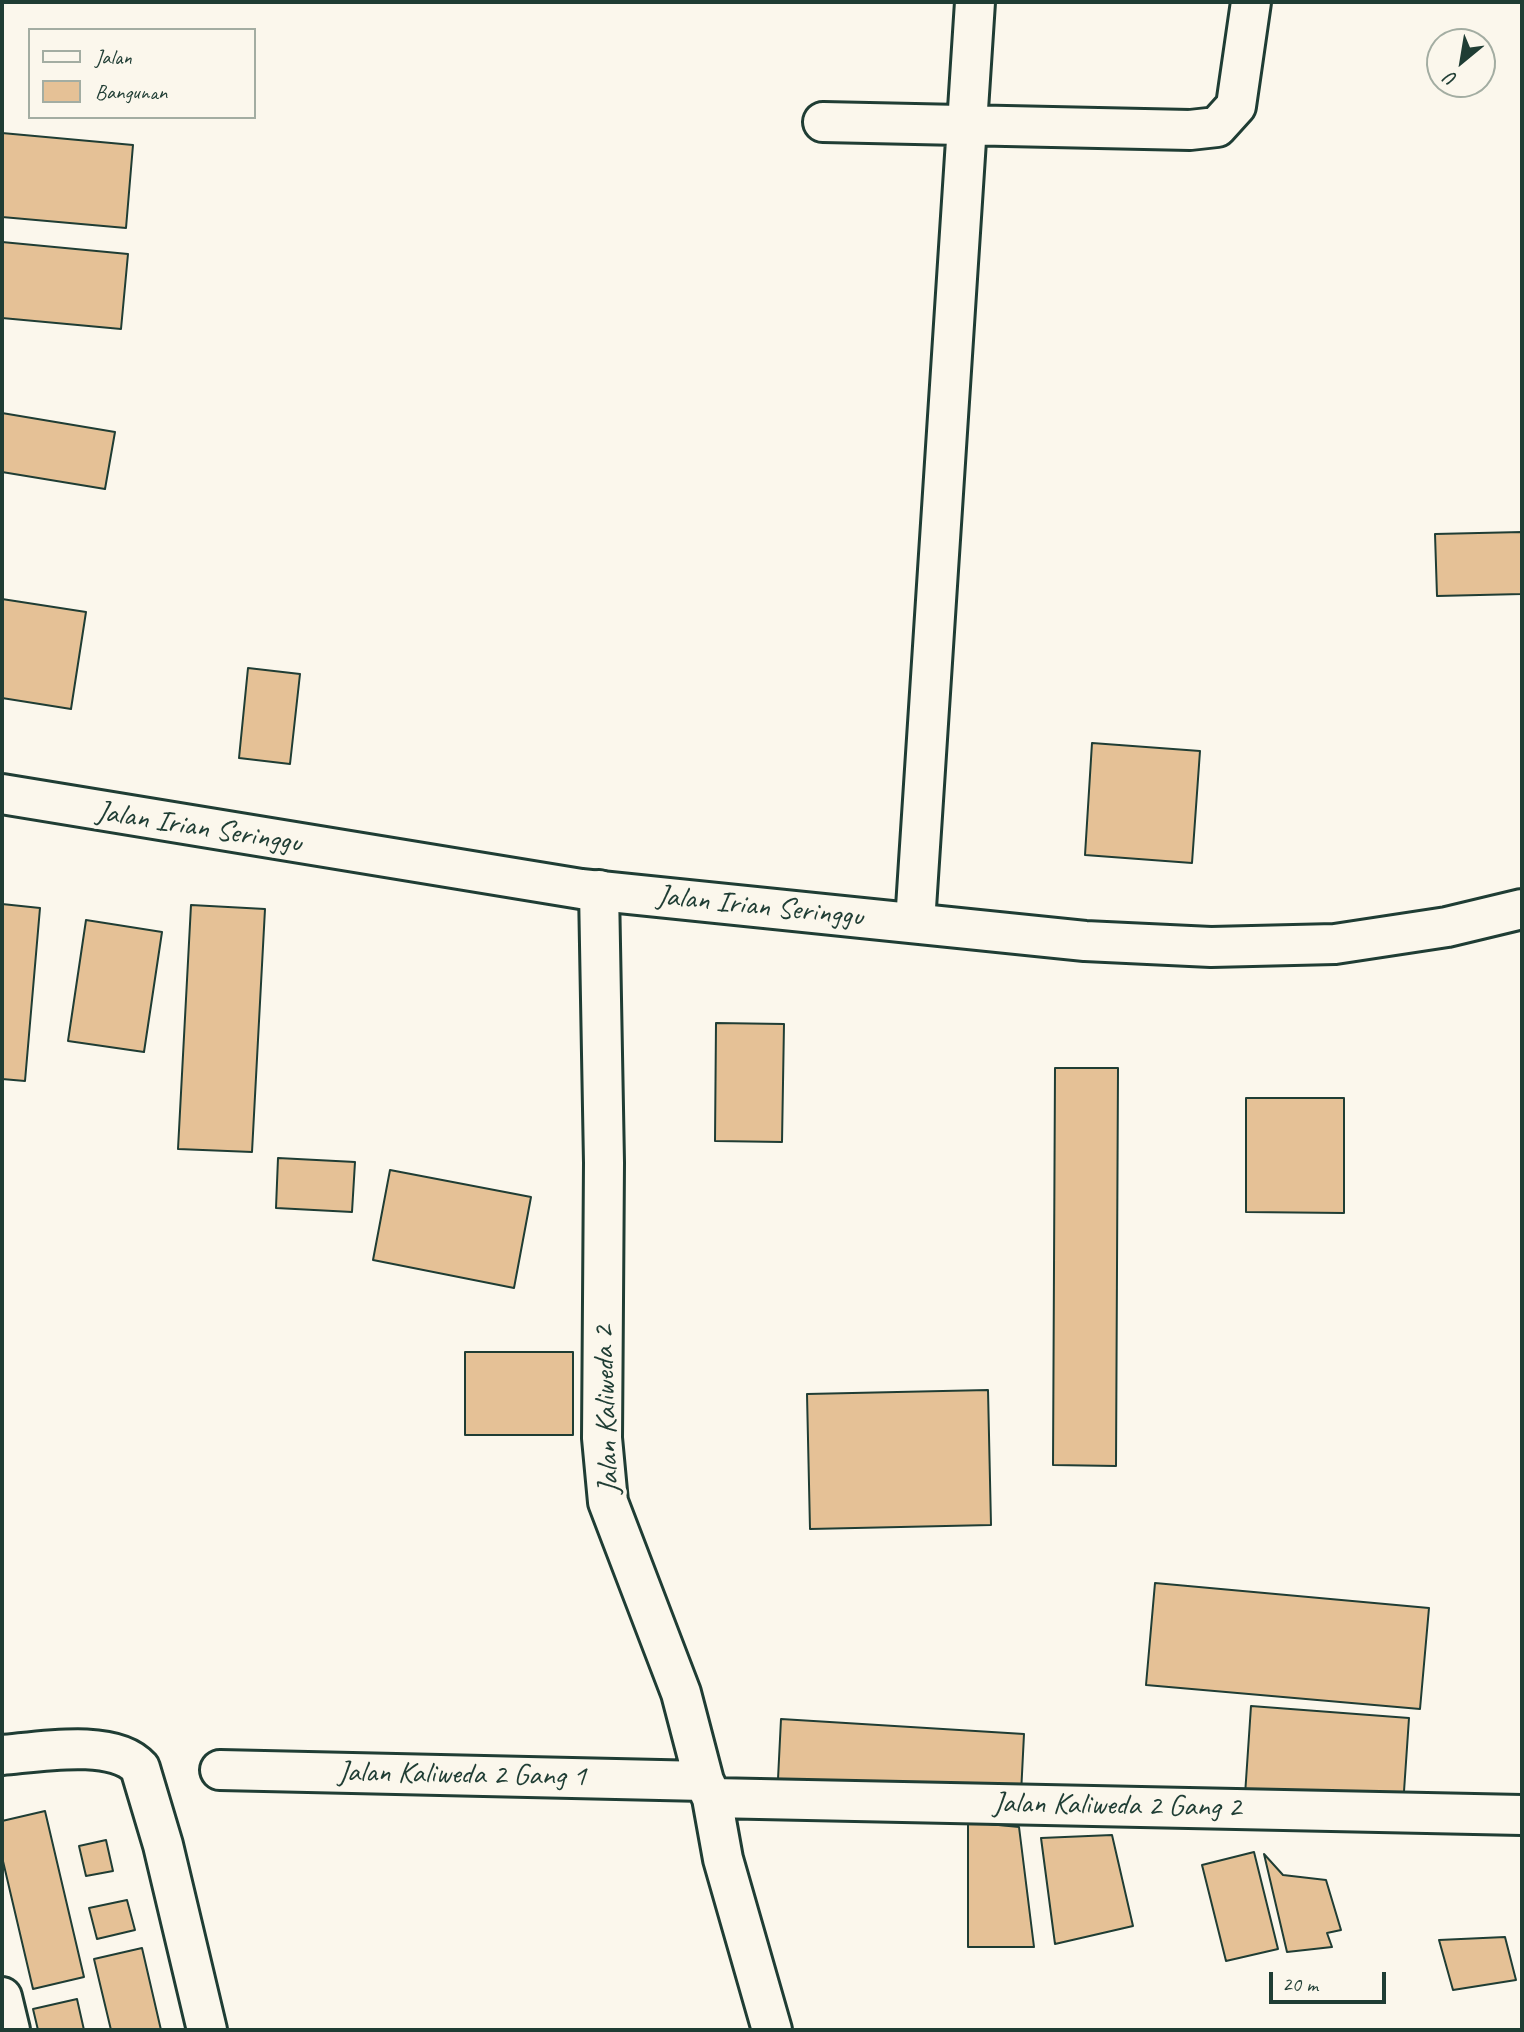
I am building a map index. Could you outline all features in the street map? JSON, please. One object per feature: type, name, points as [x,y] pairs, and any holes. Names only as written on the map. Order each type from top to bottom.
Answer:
[{"type":"street","points":[[915,923],[975,2]]},
{"type":"street","points":[[823,122],[1190,130],[1217,127],[1236,106],[1251,2]]},
{"type":"street","name":"Jalan Irian Seringgu","points":[[2,794],[598,890],[1085,941],[1211,947],[1335,944],[1447,927],[1522,909]]},
{"type":"street","name":"Jalan Kaliweda 2","points":[[598,890],[604,1163],[602,1438],[608,1502],[681,1693],[708,1789],[723,1859],[771,2030]]},
{"type":"street","points":[[2,1755],[70,1749],[100,1751],[131,1758],[139,1768],[163,1845],[206,2030]]},
{"type":"street","name":"Jalan Kaliweda 2 Gang 1","points":[[220,1770],[708,1789]]},
{"type":"street","name":"Jalan Kaliweda 2 Gang 2","points":[[708,1789],[1522,1815]]},
{"type":"street","points":[[2,1997],[10,2030]]},
{"type":"street","points":[[760,2030],[771,2030]]},
{"type":"building","points":[[2,133],[133,145],[126,228],[2,217]]},
{"type":"building","points":[[2,242],[128,254],[121,329],[2,318]]},
{"type":"building","points":[[2,413],[115,432],[105,489],[2,472]]},
{"type":"building","points":[[1522,532],[1522,594],[1437,596],[1435,534]]},
{"type":"building","points":[[2,599],[86,612],[71,709],[2,698]]},
{"type":"building","points":[[248,668],[300,674],[290,764],[239,758]]},
{"type":"building","points":[[1092,743],[1200,751],[1192,863],[1085,855]]},
{"type":"building","points":[[2,904],[40,908],[25,1081],[2,1079]]},
{"type":"building","points":[[191,905],[265,909],[252,1152],[178,1149]]},
{"type":"building","points":[[86,920],[162,932],[144,1052],[68,1041]]},
{"type":"building","points":[[716,1023],[784,1024],[782,1142],[715,1141]]},
{"type":"building","points":[[1055,1068],[1118,1068],[1116,1466],[1053,1465]]},
{"type":"building","points":[[1246,1098],[1344,1098],[1344,1213],[1246,1212]]},
{"type":"building","points":[[278,1158],[355,1162],[352,1212],[276,1208]]},
{"type":"building","points":[[390,1170],[531,1197],[514,1288],[373,1260]]},
{"type":"building","points":[[465,1352],[573,1352],[573,1435],[465,1435]]},
{"type":"building","points":[[988,1390],[991,1525],[810,1529],[807,1394]]},
{"type":"building","points":[[1155,1583],[1429,1608],[1420,1709],[1146,1685]]},
{"type":"building","points":[[1251,1706],[1409,1718],[1403,1806],[1245,1795]]},
{"type":"building","points":[[781,1719],[1024,1734],[1021,1794],[778,1779]]},
{"type":"building","points":[[45,1811],[84,1977],[33,1989],[2,1857],[2,1821]]},
{"type":"building","points":[[968,1822],[1019,1827],[1034,1947],[968,1947]]},
{"type":"building","points":[[1112,1835],[1133,1926],[1055,1944],[1041,1838]]},
{"type":"building","points":[[106,1840],[113,1871],[86,1876],[79,1846]]},
{"type":"building","points":[[1254,1852],[1278,1949],[1226,1961],[1202,1865]]},
{"type":"building","points":[[1264,1854],[1283,1875],[1326,1880],[1341,1930],[1327,1933],[1332,1947],[1287,1952]]},
{"type":"building","points":[[127,1900],[135,1930],[97,1939],[89,1908]]},
{"type":"building","points":[[1505,1937],[1516,1980],[1453,1990],[1439,1940]]},
{"type":"building","points":[[142,1948],[161,2030],[111,2030],[94,1959]]},
{"type":"building","points":[[77,1999],[84,2030],[38,2030],[33,2009]]}]
